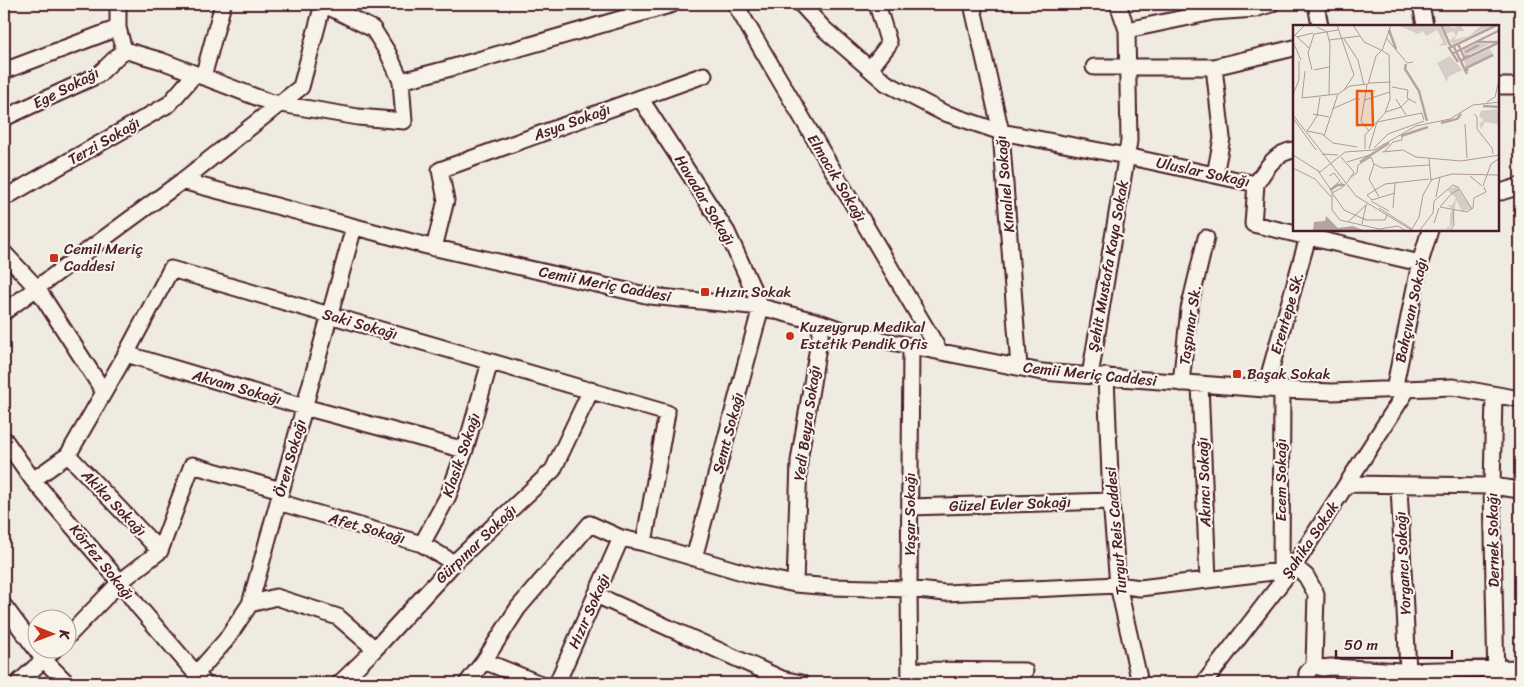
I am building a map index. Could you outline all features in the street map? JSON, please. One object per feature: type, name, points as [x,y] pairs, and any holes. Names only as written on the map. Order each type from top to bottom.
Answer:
[{"type":"street","points":[[4,312],[182,181],[280,104],[301,87],[323,4],[373,29],[388,53],[400,81],[404,121],[358,117],[280,104],[269,102],[162,62],[124,50],[118,28],[118,4]]},
{"type":"street","points":[[199,76],[223,4]]},
{"type":"street","points":[[400,81],[457,67],[673,4]]},
{"type":"street","name":"Elmacık Sokağı","points":[[735,4],[940,352]]},
{"type":"street","name":"Uluslar Sokağı","points":[[801,4],[824,29],[886,83],[942,112],[1001,132],[1256,184],[1272,160],[1285,151],[1293,150]]},
{"type":"street","points":[[870,69],[889,44],[877,4]]},
{"type":"street","name":"Kınalıel Sokağı","points":[[972,4],[1001,132],[1019,367]]},
{"type":"street","name":"Şehit Mustafa Kaya Sokak","points":[[1090,376],[1129,141],[1127,30],[1118,4]]},
{"type":"street","points":[[1127,30],[1212,8],[1255,9],[1271,4]]},
{"type":"street","points":[[1316,4],[1320,25]]},
{"type":"street","points":[[1421,4],[1426,25]]},
{"type":"street","points":[[4,71],[118,28]]},
{"type":"street","points":[[1094,67],[1214,67],[1293,48]]},
{"type":"street","name":"Ege Sokağı","points":[[4,118],[98,75],[124,50]]},
{"type":"street","points":[[1214,67],[1222,138],[1215,175]]},
{"type":"street","name":"Asya Sokağı","points":[[434,248],[446,200],[440,170],[704,75]]},
{"type":"street","name":"Terzi Sokağı","points":[[4,198],[168,104],[199,76]]},
{"type":"street","points":[[1499,86],[1520,86]]},
{"type":"street","name":"Havadar Sokağı","points":[[640,98],[727,232],[761,307]]},
{"type":"street","name":"Cemii Meriç Caddesi","points":[[182,181],[434,248],[650,296],[761,307],[822,322],[856,335],[1042,372],[1265,389],[1332,392],[1453,388],[1520,399]]},
{"type":"street","points":[[1256,184],[1253,224],[1420,263]]},
{"type":"street","points":[[1499,191],[1520,186]]},
{"type":"street","name":"Ören Sokağı","points":[[200,679],[250,604],[354,227]]},
{"type":"street","name":"Bahçıvan Sokağı","points":[[1400,390],[1420,263],[1430,231]]},
{"type":"street","name":"Erentepe Sk.","points":[[1265,389],[1308,237]]},
{"type":"street","name":"Taşpınar Sk.","points":[[1182,383],[1189,309],[1206,238]]},
{"type":"street","points":[[4,253],[37,288],[104,392]]},
{"type":"street","name":"Saki Sokağı","points":[[33,480],[68,455],[126,354],[171,270],[667,413],[644,543]]},
{"type":"street","name":"Semt Sokağı","points":[[694,558],[761,307]]},
{"type":"street","name":"Yedi Beyza Sokağı","points":[[795,584],[799,461],[822,322]]},
{"type":"street","name":"Yaşar Sokağı","points":[[910,676],[911,346]]},
{"type":"street","name":"Akvam Sokağı","points":[[126,354],[464,450]]},
{"type":"street","name":"Klasik Sokağı","points":[[422,544],[448,496],[464,450],[490,362]]},
{"type":"street","name":"Turgut Reis Caddesi","points":[[1106,376],[1110,501],[1118,585],[1140,683]]},
{"type":"street","name":"Akıncı Sokağı","points":[[1200,384],[1208,580]]},
{"type":"street","name":"Gürpınar Sokağı","points":[[340,683],[454,563],[553,470],[591,390]]},
{"type":"street","name":"Ecem Sokağı","points":[[1282,390],[1288,568]]},
{"type":"street","name":"Şahika Sokak","points":[[1204,683],[1347,484],[1400,390]]},
{"type":"street","name":"Dernek Sokağı","points":[[1494,396],[1492,486],[1496,676]]},
{"type":"street","name":"Körfez Sokağı","points":[[4,439],[33,480],[200,679]]},
{"type":"street","name":"Akika Sokağı","points":[[68,455],[160,551]]},
{"type":"street","name":"Afet Sokağı","points":[[160,551],[192,465],[422,544],[454,563]]},
{"type":"street","points":[[1347,484],[1492,486],[1520,490]]},
{"type":"street","name":"Yorgancı Sokağı","points":[[1399,486],[1403,675]]},
{"type":"street","name":"Güzel Evler Sokağı","points":[[910,507],[1110,501]]},
{"type":"street","points":[[467,683],[518,608],[590,524],[621,538],[752,575],[795,584],[832,587],[909,589],[946,593],[1118,585],[1140,588],[1288,568],[1306,576],[1316,594],[1314,665],[1307,673],[1306,683]]},
{"type":"street","name":"Hızır Sokağı","points":[[557,683],[621,538]]},
{"type":"street","points":[[78,626],[120,582],[160,551]]},
{"type":"street","points":[[596,595],[782,679],[802,683]]},
{"type":"street","points":[[250,604],[276,597],[338,617],[374,649]]},
{"type":"street","points":[[4,606],[28,632]]},
{"type":"street","points":[[18,683],[43,660]]},
{"type":"street","points":[[53,660],[67,683]]},
{"type":"street","points":[[484,660],[538,683]]},
{"type":"street","points":[[1314,665],[1322,668],[1403,675],[1496,676],[1520,668]]},
{"type":"street","points":[[910,676],[1025,671]]},
{"type":"place","name":"Cemil Meriç Caddesi","points":[[54,258]]},
{"type":"place","name":"Hızır Sokak","points":[[705,292]]},
{"type":"place","name":"Kuzeygrup Medikal Estetik Pendik Ofis","points":[[790,336]]},
{"type":"place","name":"Başak Sokak","points":[[1237,374]]}]
